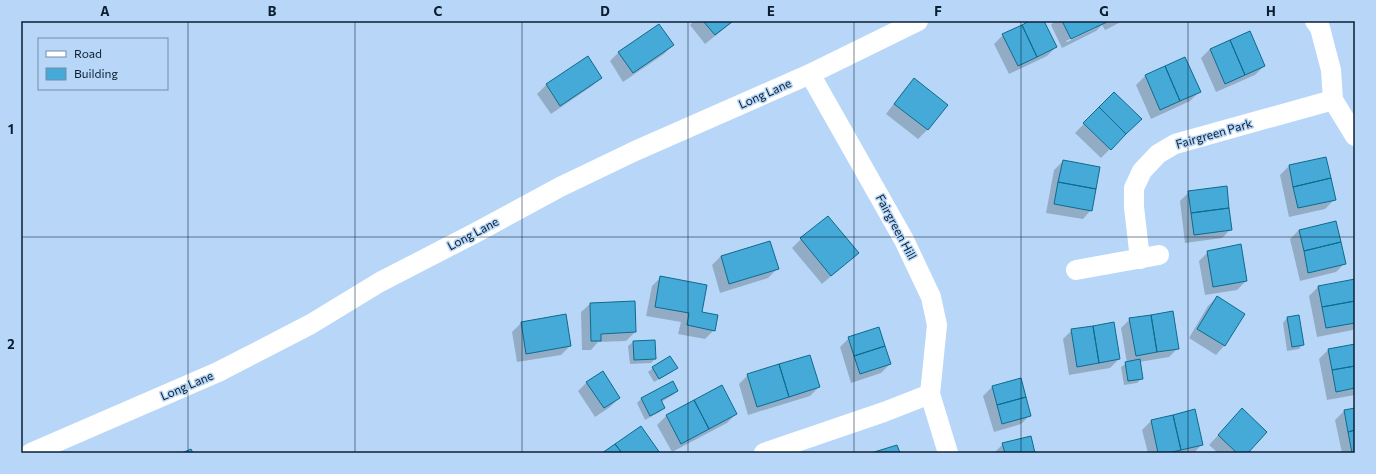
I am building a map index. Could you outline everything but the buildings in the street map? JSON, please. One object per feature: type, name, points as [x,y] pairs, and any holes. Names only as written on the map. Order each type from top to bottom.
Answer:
[{"type":"street","name":"Long Lane","points":[[31,453],[218,372],[311,324],[380,282],[560,187],[635,151],[810,74],[918,21]]},
{"type":"street","points":[[1316,21],[1320,28],[1331,70],[1333,100],[1355,136]]},
{"type":"street","name":"Fairgreen Hill","points":[[810,74],[904,240],[931,297],[937,325],[930,394],[948,453]]},
{"type":"street","name":"Fairgreen Park","points":[[1076,270],[1149,257],[1134,207],[1134,188],[1142,171],[1158,154],[1175,144],[1333,100]]},
{"type":"street","points":[[764,453],[884,412],[930,394]]}]
